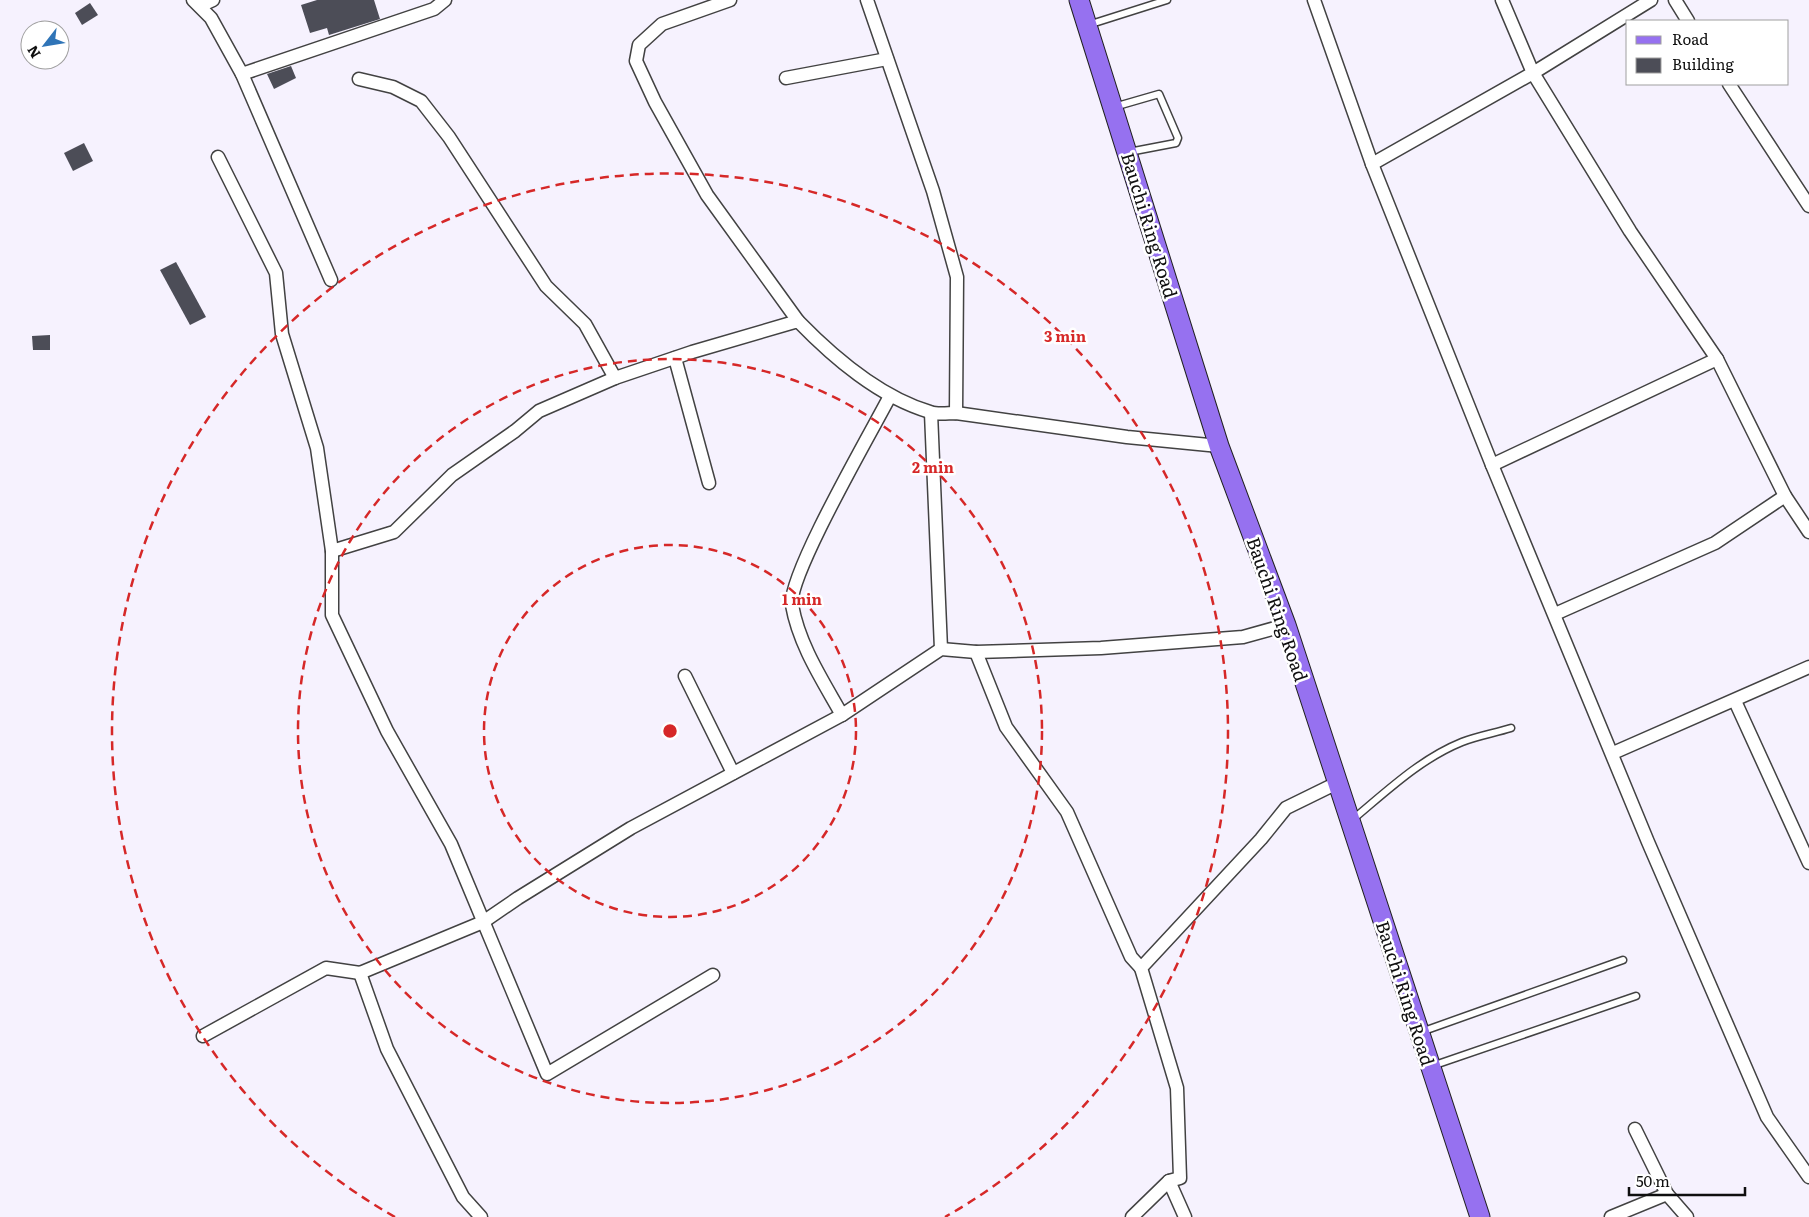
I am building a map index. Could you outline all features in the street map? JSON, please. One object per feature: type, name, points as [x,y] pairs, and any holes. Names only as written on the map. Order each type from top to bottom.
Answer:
[{"type":"main road","name":"Bauchi Ring Road","points":[[1079,0],[1219,446],[1286,625],[1480,1217]]},
{"type":"street","points":[[197,3],[213,0]]},
{"type":"street","points":[[242,74],[434,9],[445,0]]},
{"type":"street","points":[[730,0],[662,24],[639,45],[636,61],[655,102],[707,195],[798,321],[829,352],[890,396],[931,413],[956,413],[1127,437],[1219,446]]},
{"type":"street","points":[[867,0],[933,191],[957,277],[956,413]]},
{"type":"street","points":[[1314,0],[1372,164],[1492,465],[1652,851],[1767,1117],[1809,1177]]},
{"type":"street","points":[[1502,0],[1533,73],[1630,231],[1717,359],[1785,496],[1809,532]]},
{"type":"street","points":[[1372,164],[1533,73],[1651,0]]},
{"type":"street","points":[[1674,0],[1687,20]]},
{"type":"street","points":[[197,3],[210,18],[242,74],[331,280]]},
{"type":"street","points":[[786,78],[887,59]]},
{"type":"street","points":[[359,79],[393,87],[420,101],[449,137],[546,286],[585,324],[616,378]]},
{"type":"street","points":[[1730,85],[1809,206]]},
{"type":"street","points":[[218,157],[276,274],[282,334],[317,448],[332,551],[332,615],[388,731],[451,844],[547,1074],[713,975]]},
{"type":"street","points":[[332,551],[394,532],[452,475],[515,431],[539,411],[616,378],[798,321]]},
{"type":"street","points":[[675,358],[709,483]]},
{"type":"street","points":[[1492,465],[1717,359]]},
{"type":"street","points":[[842,716],[808,653],[792,603],[804,559],[890,396]]},
{"type":"street","points":[[931,413],[941,649]]},
{"type":"street","points":[[1555,614],[1715,544],[1785,496]]},
{"type":"street","points":[[203,1036],[326,968],[360,973],[483,922],[631,828],[842,716],[941,649],[976,652],[1100,648],[1244,637],[1286,625]]},
{"type":"street","points":[[976,652],[1006,727],[1067,812],[1131,957],[1141,968],[1176,1088],[1180,1178],[1168,1181],[1132,1217]]},
{"type":"street","points":[[1613,753],[1809,667]]},
{"type":"street","points":[[685,676],[732,774]]},
{"type":"street","points":[[1735,701],[1809,863]]},
{"type":"street","points":[[1141,968],[1261,839],[1286,808],[1337,783]]},
{"type":"street","points":[[360,973],[387,1049],[463,1197],[480,1217]]},
{"type":"street","points":[[1635,1129],[1666,1194],[1687,1217]]},
{"type":"street","points":[[1168,1181],[1185,1217]]},
{"type":"street","points":[[1611,1217],[1666,1194]]},
{"type":"lane","points":[[1087,26],[1168,0]]},
{"type":"lane","points":[[1113,108],[1159,94],[1178,138],[1176,143],[1127,152]]},
{"type":"lane","points":[[1350,823],[1410,772],[1435,755],[1463,741],[1511,728]]},
{"type":"lane","points":[[1420,1033],[1624,960]]},
{"type":"lane","points":[[1431,1067],[1636,996]]},
{"type":"building","points":[[317,0],[374,0],[380,19],[329,35],[327,28],[310,33],[301,5]]},
{"type":"building","points":[[90,3],[98,15],[82,25],[75,13]]},
{"type":"building","points":[[291,66],[296,78],[274,89],[267,74]]},
{"type":"building","points":[[84,143],[93,161],[73,171],[64,153]]},
{"type":"building","points":[[176,262],[206,317],[190,325],[160,270]]},
{"type":"building","points":[[50,335],[50,350],[33,350],[32,336]]}]
